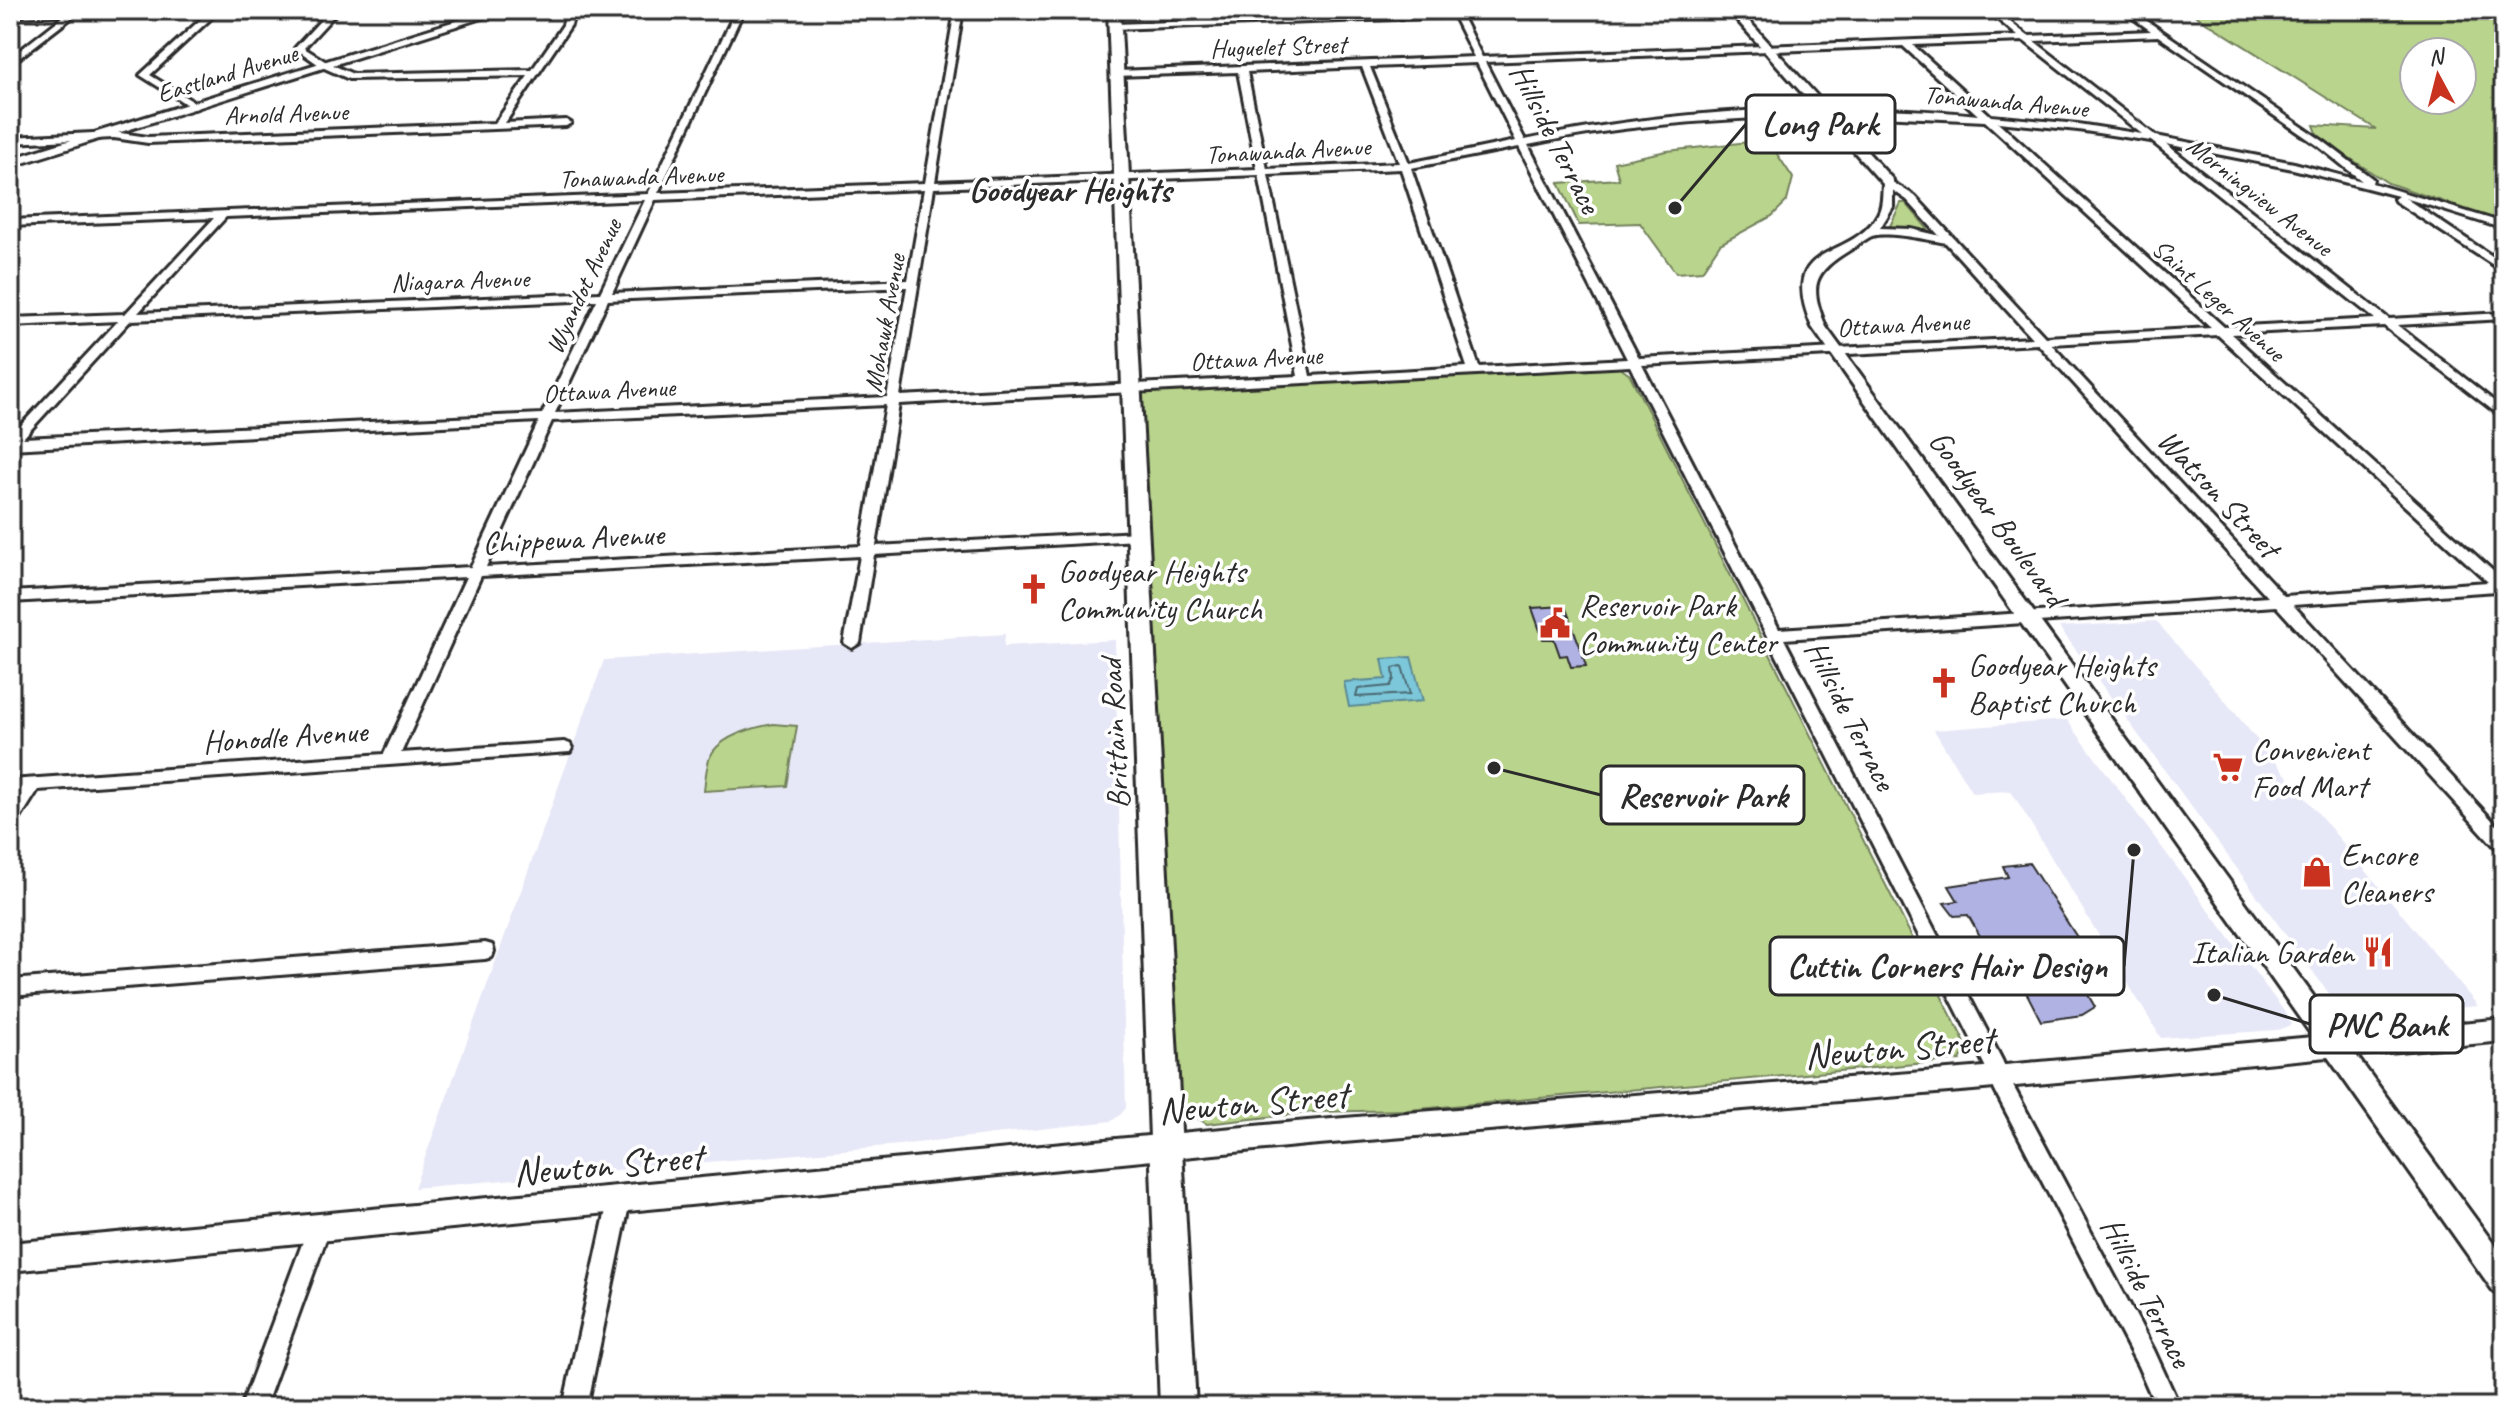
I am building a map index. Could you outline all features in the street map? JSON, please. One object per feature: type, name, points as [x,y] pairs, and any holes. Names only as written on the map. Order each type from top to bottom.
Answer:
[{"type":"main road","name":"Brittain Road","points":[[1114,10],[1178,1407]]},
{"type":"street","points":[[10,15],[130,10]]},
{"type":"street","points":[[194,106],[144,75],[216,10]]},
{"type":"street","points":[[335,10],[299,48],[325,65],[352,77],[534,73]]},
{"type":"street","name":"Eastland Avenue","points":[[10,163],[325,65],[483,12],[502,10]]},
{"type":"street","points":[[498,126],[567,25],[569,17],[562,10]]},
{"type":"street","name":"Wyandot Avenue","points":[[390,759],[547,417],[740,10]]},
{"type":"street","name":"Mohawk Avenue","points":[[852,643],[959,10]]},
{"type":"street","points":[[1115,27],[1455,12],[1588,10]]},
{"type":"street","points":[[1733,10],[1889,183],[1887,211],[1869,232]]},
{"type":"street","name":"Morningview Avenue","points":[[1990,10],[2504,415]]},
{"type":"street","points":[[2126,10],[2320,143],[2372,184],[2448,230],[2504,269]]},
{"type":"street","points":[[10,62],[75,11]]},
{"type":"street","name":"Hillside Terrace","points":[[1455,12],[1524,141],[1998,1076],[2146,1358],[2168,1407]]},
{"type":"street","name":"Huguelet Street","points":[[1118,74],[2160,33]]},
{"type":"street","name":"Saint Leger Avenue","points":[[1905,43],[2503,587]]},
{"type":"street","points":[[1365,64],[1405,166],[1474,370]]},
{"type":"street","points":[[1242,69],[1305,379]]},
{"type":"street","name":"Tonawanda Avenue","points":[[10,223],[1405,166],[1599,128],[1687,118],[1826,112],[1988,119],[2152,138],[2372,184],[2504,226]]},
{"type":"street","name":"Arnold Avenue","points":[[10,140],[100,136],[148,140],[566,123]]},
{"type":"street","name":"Watson Street","points":[[1889,183],[1911,198],[2504,845]]},
{"type":"street","points":[[11,443],[222,215]]},
{"type":"street","points":[[2448,230],[2449,225],[2457,221],[2480,218]]},
{"type":"street","points":[[1869,232],[1911,233],[1947,239]]},
{"type":"street","name":"Goodyear Boulevard","points":[[1869,232],[1832,253],[1811,277],[1808,299],[1813,316],[2504,1282]]},
{"type":"street","name":"Niagara Avenue","points":[[10,322],[911,283]]},
{"type":"street","name":"Ottawa Avenue","points":[[11,443],[1131,389],[2504,316]]},
{"type":"street","name":"Chippewa Avenue","points":[[10,597],[1138,536]]},
{"type":"street","points":[[1775,634],[2503,587]]},
{"type":"street","name":"Honodle Avenue","points":[[10,786],[564,748]]},
{"type":"street","points":[[10,820],[33,785]]},
{"type":"street","points":[[10,988],[485,951]]},
{"type":"street","name":"Newton Street","points":[[11,1259],[1307,1133],[1998,1076],[2504,1030]]},
{"type":"street","points":[[575,1407],[619,1201]]},
{"type":"street","points":[[253,1407],[319,1228]]},
{"type":"shaded area","points":[[2156,621],[2478,1006],[2347,1018],[2059,627]]},
{"type":"shaded area","points":[[1005,634],[1004,646],[1115,640],[1126,1108],[1121,1114],[1112,1121],[899,1145],[414,1188],[604,660]]},
{"type":"shaded area","points":[[2067,720],[2287,1015],[2291,1025],[2278,1030],[2161,1038],[2011,791],[1972,793],[1934,730]]},
{"type":"green space","points":[[2187,10],[2504,10],[2504,222],[2388,183],[2319,138],[2314,125],[2376,129]]},
{"type":"green space","points":[[1769,142],[1793,178],[1787,201],[1772,216],[1720,244],[1702,271],[1676,273],[1640,223],[1579,225],[1559,183],[1619,179],[1614,162],[1667,151]]},
{"type":"green space","points":[[1901,203],[1906,203],[1932,234],[1889,228]]},
{"type":"green space","points":[[1617,366],[1630,375],[1967,1047],[1960,1060],[1408,1110],[1313,1112],[1207,1124],[1180,1108],[1140,395],[1145,391]]},
{"type":"green space","points":[[773,724],[797,726],[787,786],[704,791],[714,750],[728,738]]},
{"type":"water","points":[[1411,657],[1423,701],[1349,707],[1344,682],[1386,679],[1382,659]]},
{"type":"building","name":"Reservoir Park Community Center","points":[[1565,606],[1586,666],[1571,667],[1567,655],[1560,656],[1554,639],[1543,639],[1532,608]]},
{"type":"building","points":[[2029,863],[2082,945],[2062,947],[2065,952],[2050,952],[2072,987],[2084,988],[2095,1007],[2082,1015],[2041,1021],[2007,955],[1992,957],[1968,915],[1954,916],[1944,903],[1958,901],[1949,886],[2008,877],[2003,866]]},
{"type":"place","name":"Long Park","points":[[1675,208]]},
{"type":"place","name":"Goodyear Heights Community Church","points":[[1034,589]]},
{"type":"place","name":"Reservoir Park Community Center","points":[[1555,623]]},
{"type":"place","name":"Goodyear Heights Baptist Church","points":[[1944,683]]},
{"type":"place","name":"Convenient Food Mart","points":[[2228,767]]},
{"type":"place","name":"Reservoir Park","points":[[1494,768]]},
{"type":"place","name":"Cuttin Corners Hair Design","points":[[2134,850]]},
{"type":"place","name":"Encore Cleaners","points":[[2317,872]]},
{"type":"place","name":"Italian Garden","points":[[2378,952]]},
{"type":"place","name":"PNC Bank","points":[[2214,995]]},
{"type":"district","name":"Goodyear Heights","points":[[1070,189]]}]
